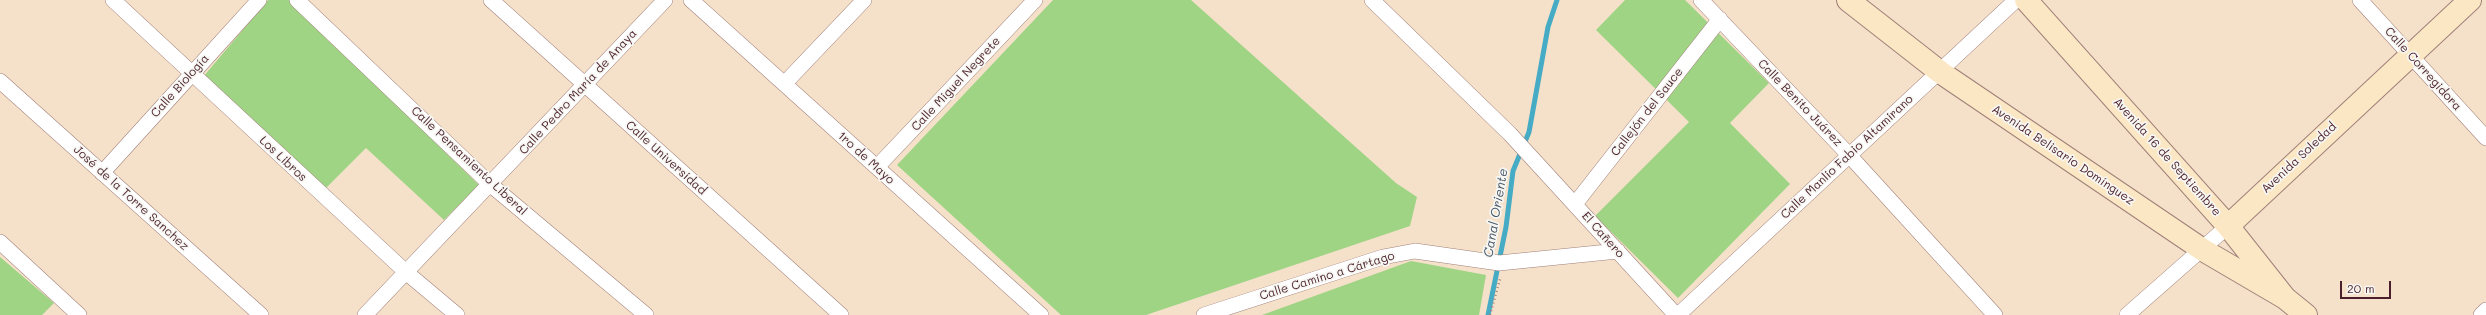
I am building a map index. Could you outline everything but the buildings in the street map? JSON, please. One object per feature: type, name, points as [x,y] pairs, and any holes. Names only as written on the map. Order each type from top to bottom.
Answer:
[{"type":"main road","name":"Avenida Belisario Domínguez","points":[[1848,0],[1940,72],[2203,250],[2285,298]]},
{"type":"main road","name":"Avenida 16 de Septiembre","points":[[2026,0],[2228,226],[2285,298],[2306,315]]},
{"type":"main road","name":"Avenida Soledad","points":[[2228,226],[2410,54],[2470,0]]},
{"type":"street","name":"Los Libros","points":[[113,0],[407,273],[457,315]]},
{"type":"street","name":"Calle Biología","points":[[102,173],[259,0]]},
{"type":"street","name":"Calle Pensamiento Liberal","points":[[297,0],[491,185],[646,315]]},
{"type":"street","name":"Calle Universidad","points":[[491,0],[842,315]]},
{"type":"street","name":"Calle Pedro María de Anaya","points":[[366,315],[665,0]]},
{"type":"street","name":"1ro de Mayo","points":[[692,0],[1041,315]]},
{"type":"street","points":[[785,83],[864,0]]},
{"type":"street","name":"Calle Miguel Negrete","points":[[877,167],[1036,0]]},
{"type":"street","name":"El Cañero","points":[[1372,0],[1510,134],[1677,315]]},
{"type":"street","name":"Calle Benito Juárez","points":[[1700,0],[1720,19],[1849,155],[1995,315]]},
{"type":"street","name":"Calle Manlio Fabio Altamirano","points":[[1677,315],[2016,0]]},
{"type":"street","name":"Calle Corregidora","points":[[2360,0],[2486,138]]},
{"type":"street","name":"Callejón del Sauce","points":[[1575,204],[1720,19]]},
{"type":"street","name":"José de la Torre Sanchez","points":[[0,81],[261,315]]},
{"type":"street","name":"Avenida Soledad","points":[[2127,315],[2203,250],[2228,226]]},
{"type":"street","points":[[0,242],[79,315]]},
{"type":"street","name":"Calle Camino a Cártago","points":[[1204,315],[1383,256],[1415,251],[1502,263],[1618,251]]},
{"type":"street","points":[[2481,315],[2486,310]]},
{"type":"path","points":[[1490,315],[1502,263]]},
{"type":"green space","points":[[268,0],[289,0],[479,185],[444,220],[366,148],[326,188],[203,77]]},
{"type":"green space","points":[[1053,0],[1191,0],[1396,183],[1417,197],[1410,226],[1146,315],[1061,315],[897,165]]},
{"type":"green space","points":[[1625,0],[1685,0],[1769,83],[1730,123],[1790,184],[1678,298],[1595,216],[1689,122],[1596,30]]},
{"type":"green space","points":[[0,257],[54,303],[42,315],[0,315]]},
{"type":"green space","points":[[1411,261],[1486,275],[1479,315],[1262,315]]},
{"type":"waterway","name":"Canal Oriente","points":[[1488,315],[1506,227],[1513,171],[1529,132],[1548,27],[1557,0]]}]
